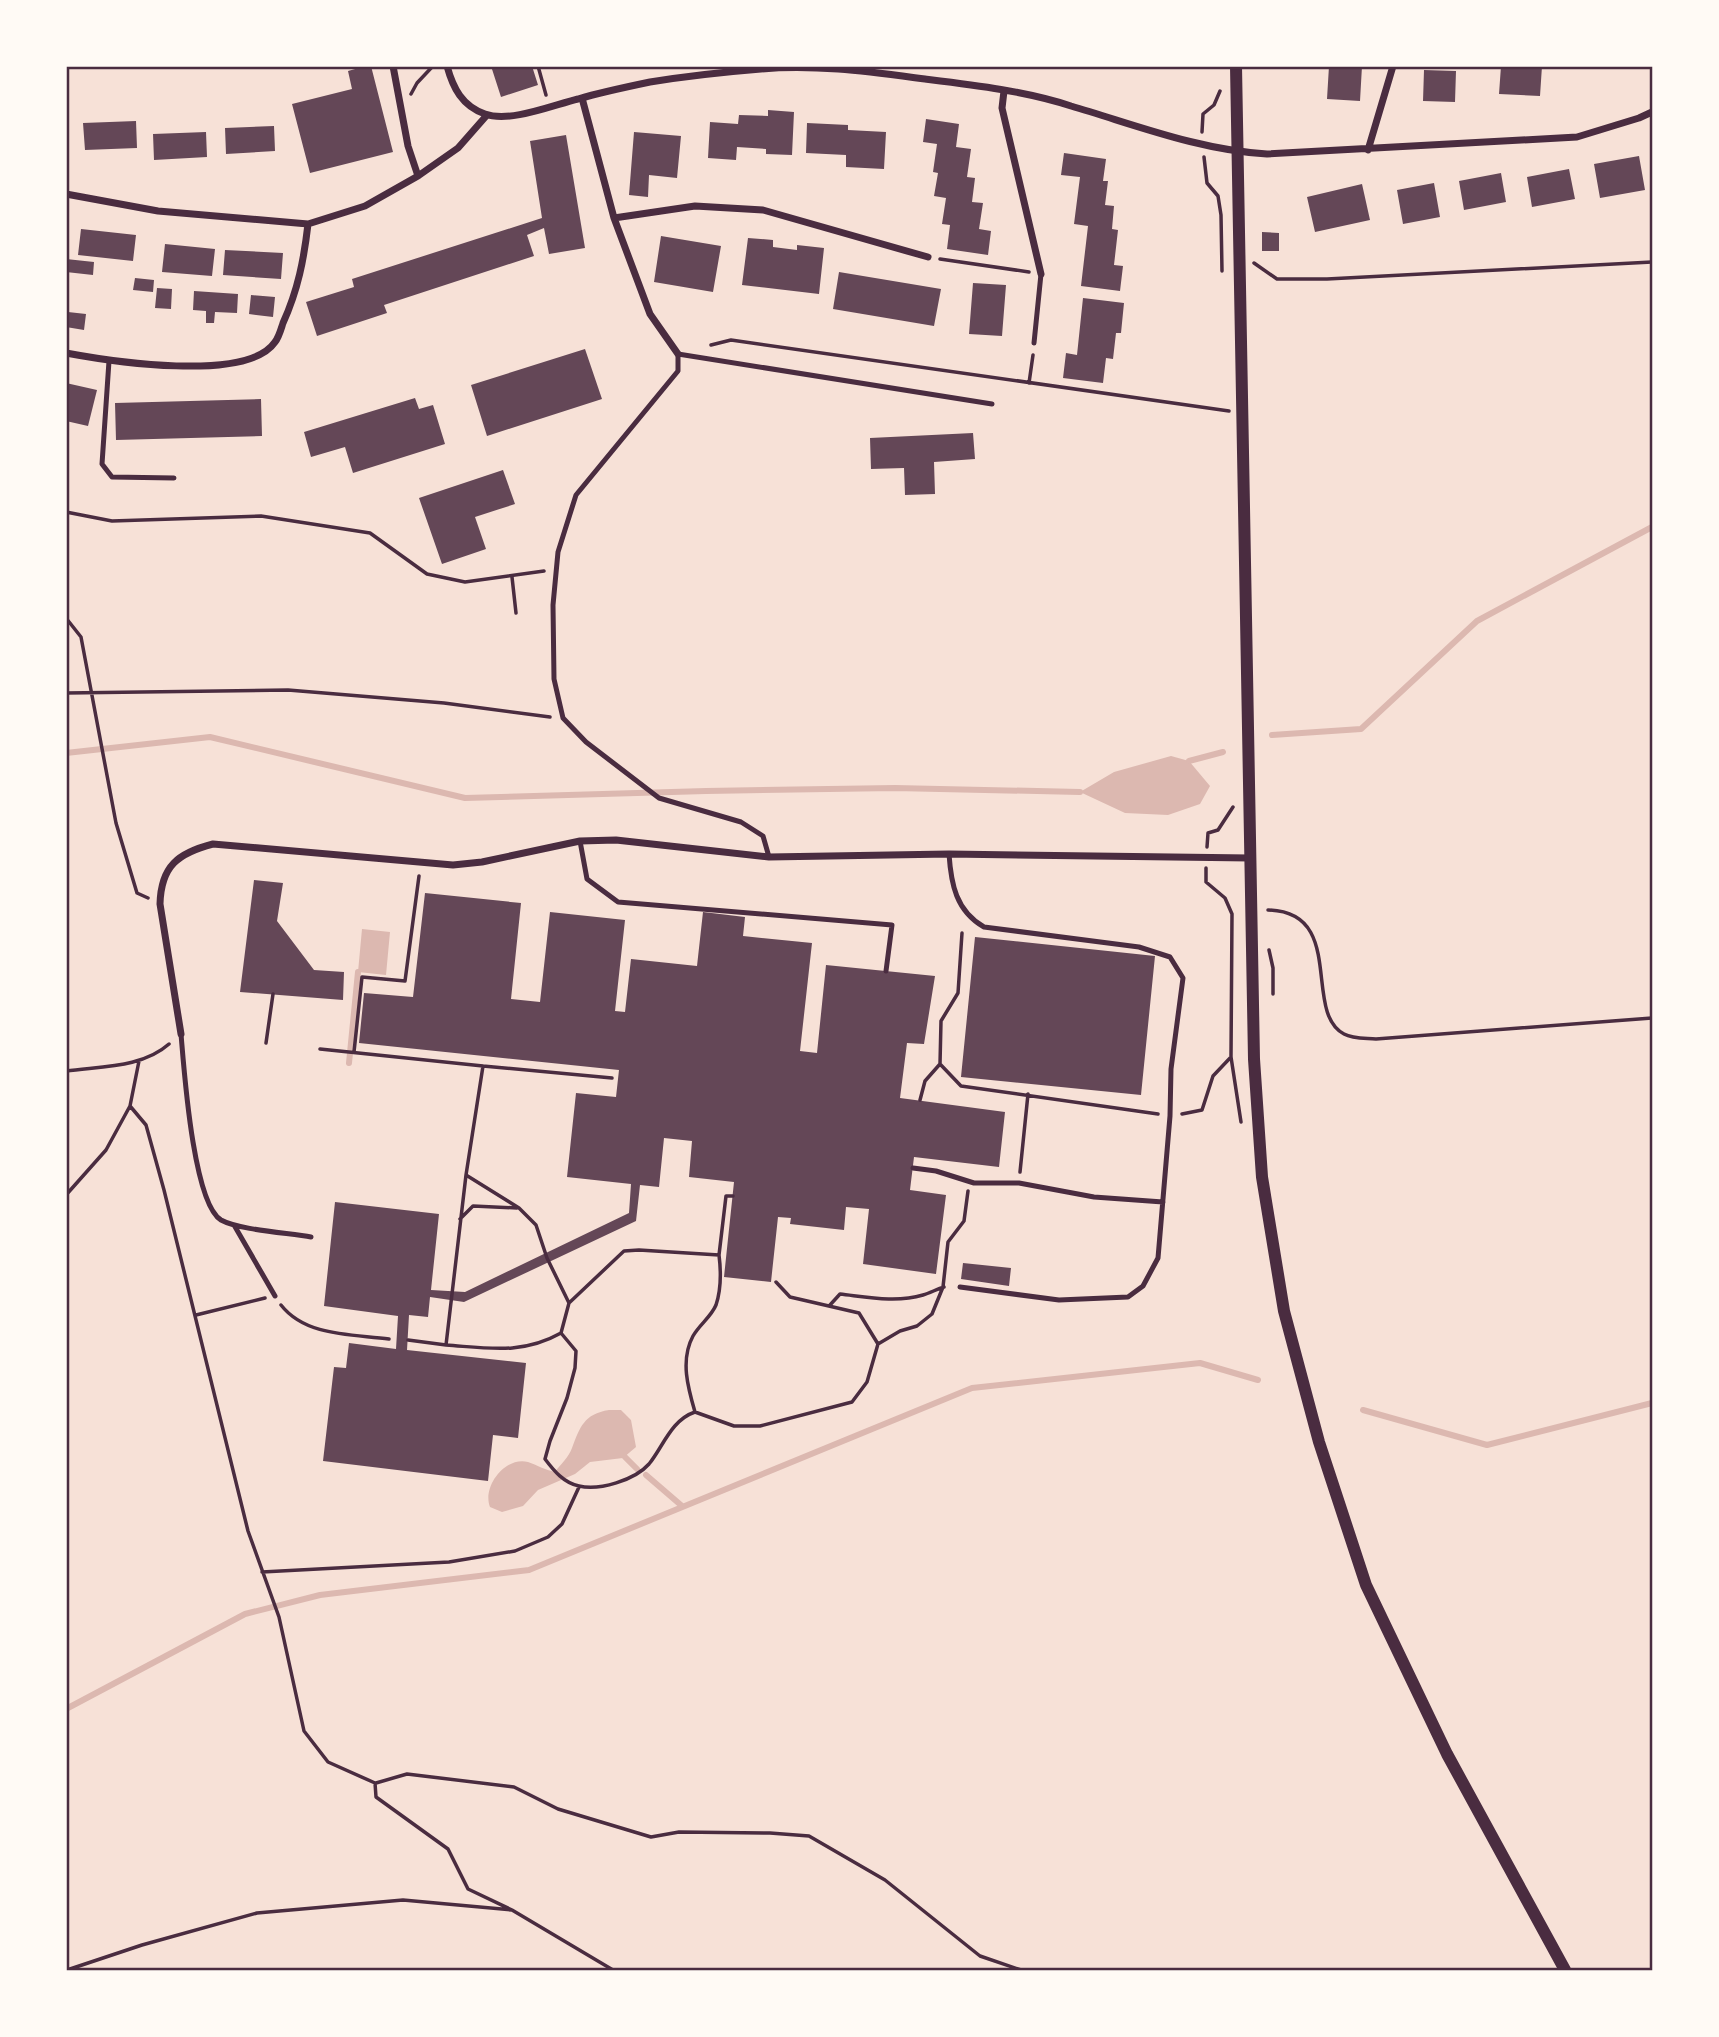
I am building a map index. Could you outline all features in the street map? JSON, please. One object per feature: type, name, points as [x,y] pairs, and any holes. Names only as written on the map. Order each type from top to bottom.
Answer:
[{"type":"street","points":[[393,66],[408,146],[418,176]]},
{"type":"street","points":[[447,66],[452,84],[467,105],[487,115],[517,115],[582,98],[700,74],[766,68],[854,70],[1004,91],[1070,105],[1141,130],[1238,152],[1267,154],[1577,137],[1653,111]]},
{"type":"street","points":[[1236,66],[1254,1059],[1262,1177],[1284,1311],[1319,1442],[1366,1585],[1447,1754],[1565,1970]]},
{"type":"street","points":[[1368,150],[1393,66]]},
{"type":"street","points":[[1004,91],[1002,108],[1041,274]]},
{"type":"street","points":[[582,98],[614,218],[650,314],[678,354]]},
{"type":"street","points":[[66,194],[158,211],[308,224],[365,206],[418,176],[458,148],[487,115]]},
{"type":"street","points":[[614,218],[695,206],[763,210],[928,257]]},
{"type":"street","points":[[66,353],[109,361],[201,366],[251,360],[274,344],[291,306],[303,264],[308,224]]},
{"type":"street","points":[[181,1034],[160,904],[161,887],[165,874],[178,858],[192,849],[213,844],[453,865],[482,862],[580,841],[616,840],[769,857],[949,855],[1250,858]]},
{"type":"lane","points":[[1034,343],[1041,274]]},
{"type":"lane","points":[[769,857],[763,836],[741,822],[659,798],[586,742],[563,718],[554,679],[553,605],[558,552],[576,495],[678,371],[678,354],[992,404]]},
{"type":"lane","points":[[109,361],[102,464],[112,477],[174,478]]},
{"type":"lane","points":[[580,841],[587,878],[618,902],[892,925],[886,971]]},
{"type":"lane","points":[[949,855],[951,876],[961,908],[974,921],[994,929],[1170,957],[1183,978],[1171,1069],[1170,1116],[1158,1258],[1143,1286],[1129,1297],[1059,1300],[960,1287]]},
{"type":"lane","points":[[994,929],[994,939]]},
{"type":"lane","points":[[181,1034],[197,1163],[207,1203],[219,1219],[234,1225],[311,1237]]},
{"type":"lane","points":[[913,1168],[936,1171],[974,1183],[1019,1183],[1094,1196],[1163,1202]]},
{"type":"lane","points":[[234,1225],[275,1296]]},
{"type":"path","points":[[402,111],[417,83],[433,66]]},
{"type":"path","points":[[538,66],[549,106]]},
{"type":"path","points":[[1203,114],[1214,105],[1220,91],[1220,79]]},
{"type":"path","points":[[1206,183],[1218,196],[1222,280]]},
{"type":"path","points":[[928,257],[1041,274]]},
{"type":"path","points":[[1252,261],[1277,279],[1327,279],[1653,262]]},
{"type":"path","points":[[705,347],[731,340],[1241,413]]},
{"type":"path","points":[[1029,383],[1034,343]]},
{"type":"path","points":[[1225,398],[1225,411]]},
{"type":"path","points":[[66,512],[112,521],[261,516],[370,533],[427,575],[464,582],[556,569]]},
{"type":"path","points":[[512,576],[516,613]]},
{"type":"path","points":[[66,618],[81,637],[116,823],[137,893],[160,904]]},
{"type":"path","points":[[66,692],[288,690],[444,703],[563,718]]},
{"type":"path","points":[[1232,914],[1225,898],[1206,882],[1206,858],[1208,833],[1218,830],[1233,807]]},
{"type":"path","points":[[354,1052],[362,977],[405,981],[420,863]]},
{"type":"path","points":[[1264,910],[1286,913],[1297,919],[1312,934],[1326,1007],[1338,1030],[1346,1035],[1376,1038],[1653,1018]]},
{"type":"path","points":[[920,1100],[925,1081],[940,1064],[941,1021],[958,993],[962,933]]},
{"type":"path","points":[[266,1043],[273,994]]},
{"type":"path","points":[[66,1071],[139,1061],[158,1054],[181,1034]]},
{"type":"path","points":[[320,1049],[612,1078]]},
{"type":"path","points":[[940,1064],[961,1086],[1170,1116],[1202,1110],[1213,1076],[1231,1057]]},
{"type":"path","points":[[66,1195],[106,1150],[130,1106],[139,1061]]},
{"type":"path","points":[[446,1345],[459,1220],[482,1066]]},
{"type":"path","points":[[1019,1183],[1028,1094]]},
{"type":"path","points":[[130,1106],[146,1125],[196,1315],[248,1531],[271,1591],[304,1731],[328,1762],[375,1783],[407,1774],[514,1787],[558,1809],[651,1837],[679,1832],[809,1836],[885,1880],[980,1956],[1021,1970]]},
{"type":"path","points":[[466,1175],[519,1208],[536,1225],[547,1258],[569,1303]]},
{"type":"path","points":[[561,1333],[576,1351],[575,1360],[567,1398],[545,1460],[555,1472],[579,1487],[604,1486],[639,1474],[651,1462],[661,1443],[687,1415],[695,1412],[734,1426],[761,1426],[852,1402],[867,1382],[878,1344],[900,1331],[918,1326],[932,1314],[943,1287],[948,1242],[964,1221],[966,1193],[974,1183]]},
{"type":"path","points":[[695,1412],[687,1388],[686,1365],[692,1337],[716,1305],[726,1196],[733,1196]]},
{"type":"path","points":[[459,1220],[473,1206],[519,1208]]},
{"type":"path","points":[[408,1340],[516,1349],[543,1343],[561,1333],[569,1303],[624,1251],[719,1255]]},
{"type":"path","points":[[776,1282],[790,1297],[859,1313],[878,1344]]},
{"type":"path","points":[[830,1306],[840,1294],[903,1299],[943,1287],[960,1287]]},
{"type":"path","points":[[196,1315],[275,1296],[296,1320],[313,1329],[389,1339]]},
{"type":"path","points":[[262,1572],[449,1562],[515,1551],[548,1536],[562,1524],[579,1487]]},
{"type":"path","points":[[375,1783],[376,1797],[448,1849],[468,1889],[512,1910],[613,1970]]},
{"type":"path","points":[[68,1970],[142,1945],[257,1913],[403,1900],[512,1910]]},
{"type":"shaded area","points":[[1171,756],[1189,761],[1210,786],[1200,804],[1168,815],[1125,813],[1080,792],[1114,772]]},
{"type":"shaded area","points":[[362,929],[390,932],[386,975],[358,972]]},
{"type":"shaded area","points":[[609,1410],[621,1410],[631,1420],[636,1447],[623,1458],[590,1462],[575,1474],[538,1490],[523,1506],[502,1512],[490,1507],[488,1499],[492,1482],[504,1468],[519,1461],[555,1472],[569,1455],[588,1418]]},
{"type":"building","points":[[371,66],[393,152],[310,173],[292,104],[352,89],[348,71]]},
{"type":"building","points":[[491,66],[532,66],[538,85],[501,97]]},
{"type":"building","points":[[1329,66],[1362,66],[1360,101],[1327,99]]},
{"type":"building","points":[[1501,66],[1542,66],[1540,96],[1499,94]]},
{"type":"building","points":[[1424,70],[1456,71],[1455,102],[1423,101]]},
{"type":"building","points":[[768,110],[794,112],[792,155],[766,154],[766,149],[737,147],[736,160],[708,158],[710,122],[738,124],[739,115],[768,116]]},
{"type":"building","points":[[926,119],[959,124],[956,147],[971,149],[967,177],[975,178],[972,202],[983,203],[979,229],[991,231],[988,255],[947,249],[950,225],[942,224],[946,198],[934,196],[938,173],[933,172],[937,144],[923,142]]},
{"type":"building","points":[[136,121],[137,148],[85,150],[83,123]]},
{"type":"building","points":[[807,123],[848,125],[848,130],[886,132],[884,169],[846,167],[846,155],[806,153]]},
{"type":"building","points":[[274,126],[275,151],[226,154],[225,128]]},
{"type":"building","points":[[206,132],[207,157],[154,160],[153,134]]},
{"type":"building","points":[[634,132],[681,136],[677,178],[649,175],[648,197],[629,195]]},
{"type":"building","points":[[566,135],[585,248],[549,254],[544,228],[527,235],[534,256],[384,305],[387,313],[317,336],[306,302],[354,287],[352,279],[542,218],[530,141]]},
{"type":"building","points":[[1064,153],[1106,159],[1103,181],[1108,181],[1105,205],[1114,206],[1112,229],[1118,230],[1114,265],[1123,266],[1120,291],[1081,286],[1088,226],[1074,224],[1080,177],[1061,175]]},
{"type":"building","points":[[1639,156],[1645,190],[1600,198],[1594,164]]},
{"type":"building","points":[[1569,169],[1575,199],[1532,207],[1527,177]]},
{"type":"building","points":[[1501,173],[1506,202],[1464,210],[1459,181]]},
{"type":"building","points":[[1434,183],[1440,217],[1403,224],[1397,190]]},
{"type":"building","points":[[1362,184],[1370,220],[1315,232],[1307,197]]},
{"type":"building","points":[[81,229],[136,235],[133,261],[78,255]]},
{"type":"building","points":[[1262,232],[1279,233],[1279,251],[1262,251]]},
{"type":"building","points":[[661,236],[721,246],[713,292],[654,282]]},
{"type":"building","points":[[748,238],[773,240],[773,247],[797,250],[797,245],[824,248],[819,294],[742,285]]},
{"type":"building","points":[[165,244],[215,249],[212,276],[162,272]]},
{"type":"building","points":[[225,250],[283,253],[281,279],[223,275]]},
{"type":"building","points":[[66,259],[94,262],[93,275],[66,272]]},
{"type":"building","points":[[839,272],[941,289],[934,326],[833,309]]},
{"type":"building","points":[[135,278],[154,280],[153,292],[133,290]]},
{"type":"building","points":[[973,283],[1006,285],[1002,336],[969,334]]},
{"type":"building","points":[[157,288],[172,289],[171,309],[155,308]]},
{"type":"building","points":[[194,291],[238,294],[237,313],[215,312],[214,323],[206,323],[206,311],[193,310]]},
{"type":"building","points":[[251,295],[275,297],[273,317],[249,314]]},
{"type":"building","points":[[1083,298],[1124,303],[1121,333],[1116,333],[1113,359],[1106,358],[1103,383],[1063,378],[1066,353],[1077,355]]},
{"type":"building","points":[[68,312],[86,314],[84,330],[66,327]]},
{"type":"building","points":[[585,349],[602,399],[487,436],[471,385]]},
{"type":"building","points":[[66,383],[97,390],[88,426],[66,421]]},
{"type":"building","points":[[415,398],[419,409],[433,405],[445,444],[353,473],[345,447],[311,457],[304,432]]},
{"type":"building","points":[[261,399],[262,436],[116,440],[115,403]]},
{"type":"building","points":[[973,433],[975,459],[934,462],[935,494],[905,495],[904,468],[871,469],[870,438]]},
{"type":"building","points":[[503,470],[515,504],[475,517],[486,549],[442,564],[419,498]]},
{"type":"building","points":[[254,880],[283,883],[277,921],[314,970],[344,972],[343,1000],[240,992]]},
{"type":"building","points":[[425,893],[521,903],[511,999],[540,1002],[550,912],[625,920],[615,1011],[625,1012],[631,959],[697,966],[703,912],[745,917],[743,936],[812,943],[800,1051],[817,1053],[826,965],[935,976],[924,1044],[907,1043],[900,1098],[1005,1112],[999,1167],[914,1157],[910,1190],[946,1195],[936,1274],[863,1264],[869,1209],[846,1207],[844,1230],[790,1224],[791,1218],[778,1217],[771,1282],[724,1277],[734,1182],[689,1177],[692,1141],[664,1138],[659,1187],[640,1185],[636,1221],[464,1302],[430,1297],[428,1317],[409,1315],[407,1350],[526,1363],[518,1438],[493,1435],[488,1481],[323,1461],[334,1367],[346,1368],[349,1343],[396,1349],[398,1316],[324,1306],[335,1202],[439,1214],[431,1290],[465,1292],[629,1213],[631,1184],[567,1177],[576,1093],[616,1097],[619,1070],[359,1043],[364,993],[413,997]]},
{"type":"building","points":[[975,937],[1155,956],[1141,1095],[961,1077]]},
{"type":"building","points":[[963,1263],[1011,1268],[1009,1286],[961,1279]]},
{"type":"waterway","points":[[1272,735],[1361,729],[1477,621],[1652,527]]},
{"type":"waterway","points":[[66,753],[210,737],[465,798],[895,788],[1080,792]]},
{"type":"waterway","points":[[1189,761],[1223,752]]},
{"type":"waterway","points":[[349,1063],[358,972]]},
{"type":"waterway","points":[[66,1709],[245,1614],[320,1595],[529,1570],[972,1388],[1200,1363],[1258,1380]]},
{"type":"waterway","points":[[1363,1410],[1487,1445],[1652,1403]]},
{"type":"waterway","points":[[625,1457],[637,1469]]},
{"type":"waterway","points":[[646,1475],[682,1506]]}]
